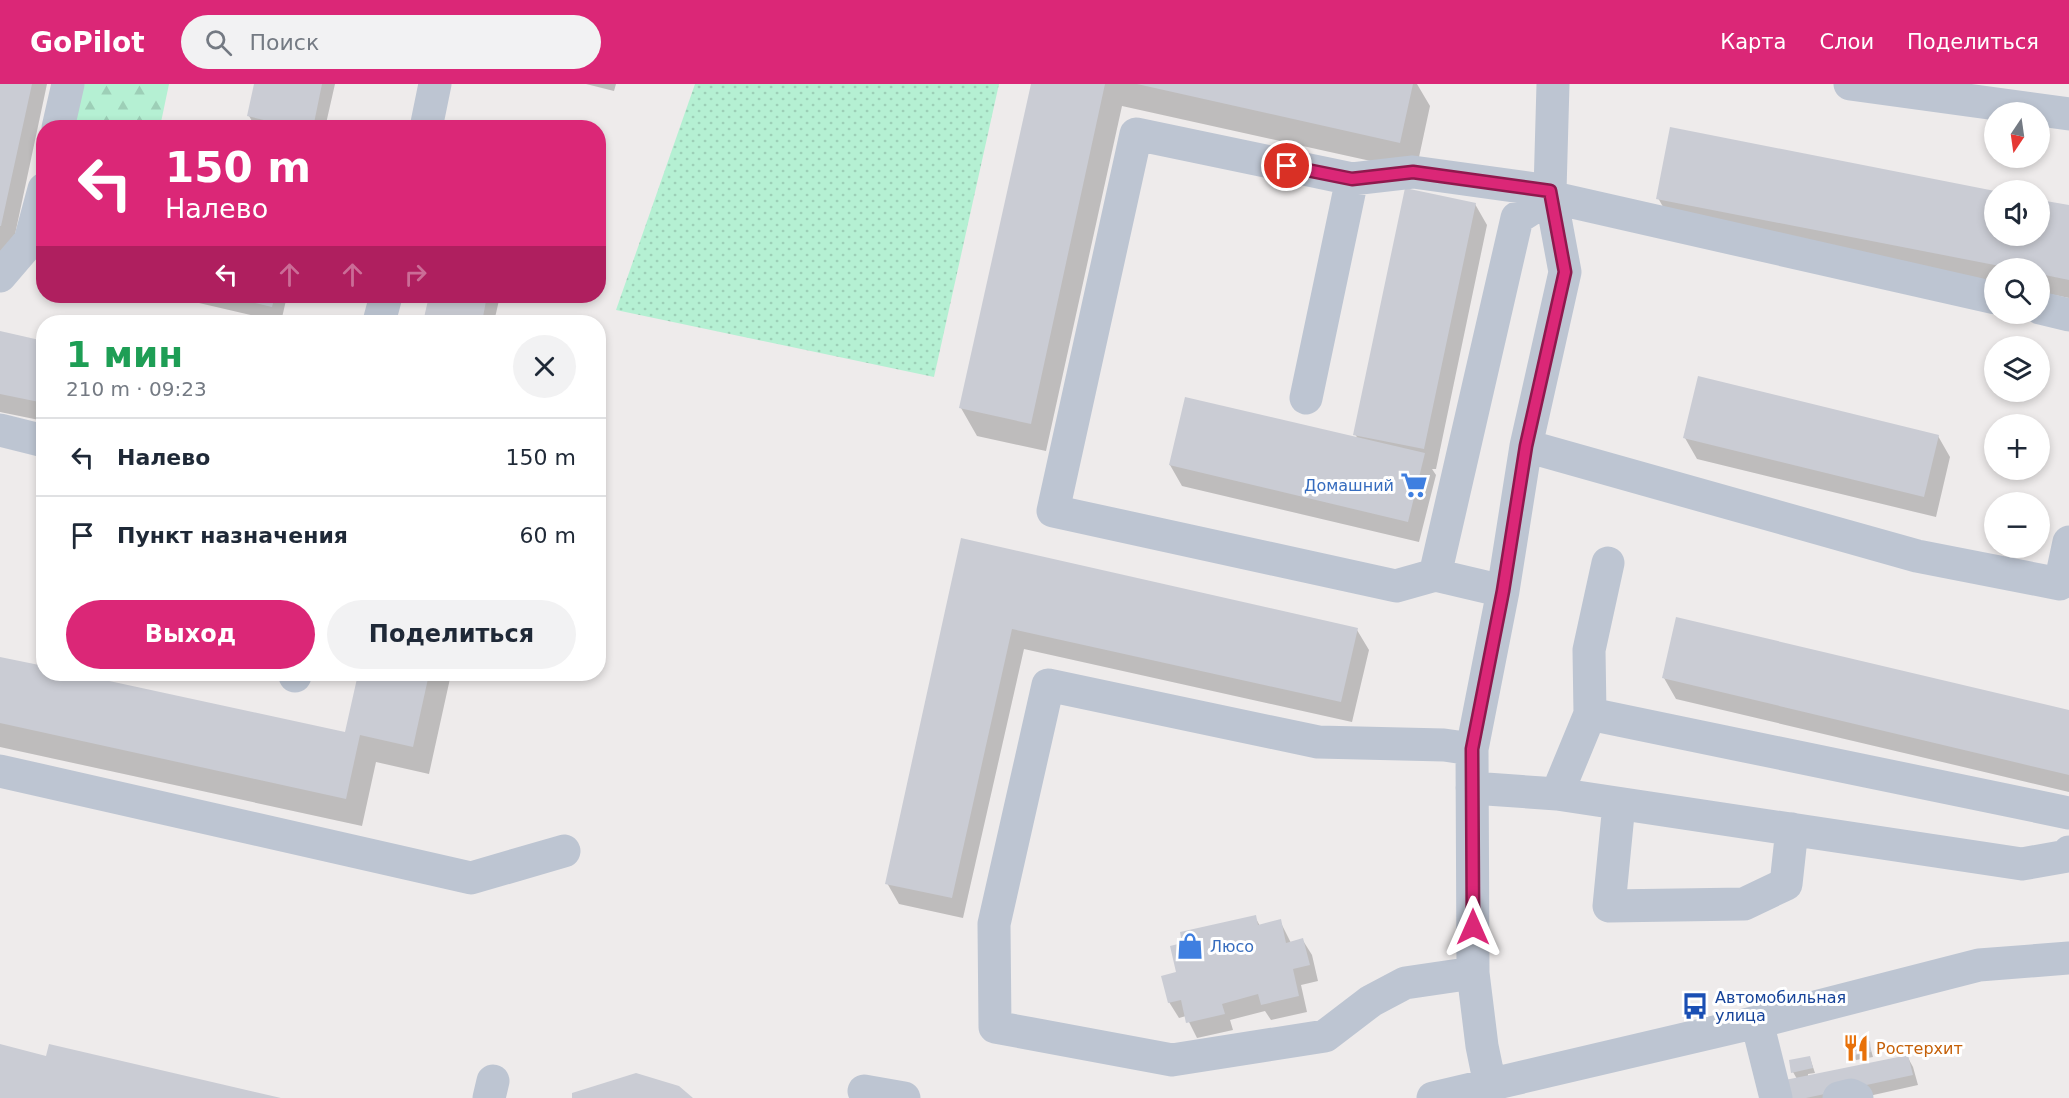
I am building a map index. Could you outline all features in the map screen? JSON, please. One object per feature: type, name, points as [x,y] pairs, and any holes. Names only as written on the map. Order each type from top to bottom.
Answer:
[{"type":"street","points":[[60,120],[68,84]]},
{"type":"street","points":[[428,120],[435,84]]},
{"type":"street","points":[[1461,1093],[1482,1046],[1473,973],[1472,749],[1503,591],[1526,446],[1565,272],[1550,194],[1553,84]]},
{"type":"street","points":[[1850,84],[2069,114]]},
{"type":"street","points":[[1503,591],[1435,575],[1395,586],[1053,511],[1136,134],[1352,179],[1413,172],[1550,194],[1984,295]]},
{"type":"street","points":[[1306,398],[1352,179]]},
{"type":"street","points":[[1435,575],[1517,218],[1550,194]]},
{"type":"street","points":[[0,276],[30,241],[36,219]]},
{"type":"street","points":[[2050,310],[2069,315]]},
{"type":"street","points":[[0,430],[36,439]]},
{"type":"street","points":[[1526,446],[1917,556],[2060,584],[2069,542]]},
{"type":"street","points":[[1557,794],[1590,714],[1589,650],[1608,563]]},
{"type":"street","points":[[1472,749],[1318,742],[1048,685],[994,924],[995,1027],[1172,1060],[1325,1036],[1371,1001],[1405,983],[1473,973]]},
{"type":"street","points":[[1590,714],[2069,813]]},
{"type":"street","points":[[0,771],[471,878],[564,851]]},
{"type":"street","points":[[1472,788],[1557,794],[2022,864],[2067,856],[2069,852]]},
{"type":"street","points":[[1619,804],[1609,906],[1744,904],[1785,885],[1792,829]]},
{"type":"street","points":[[1461,1093],[1757,1022],[1979,965],[2069,958]]},
{"type":"street","points":[[1757,1022],[1776,1098]]},
{"type":"street","points":[[864,1091],[904,1098]]},
{"type":"street","points":[[1839,1098],[1851,1095],[1857,1098]]},
{"type":"green space","points":[[63,84],[169,84],[161,120],[57,120]]},
{"type":"green space","points":[[695,84],[999,84],[934,377],[616,310]]},
{"type":"building","points":[[0,84],[32,84],[1,226],[0,226]]},
{"type":"building","points":[[254,84],[322,84],[315,120],[264,120],[247,116]]},
{"type":"building","points":[[1031,84],[1105,84],[1031,424],[959,408]]},
{"type":"building","points":[[1137,84],[1413,84],[1400,143]]},
{"type":"building","points":[[1670,127],[1984,189],[1984,246],[2050,246],[2050,202],[2069,205],[2069,280],[2050,276],[2050,258],[1984,258],[1984,263],[1656,199]]},
{"type":"building","points":[[1405,188],[1476,203],[1424,449],[1353,435]]},
{"type":"building","points":[[255,303],[273,303],[272,307]]},
{"type":"building","points":[[427,303],[486,303],[483,315],[425,315]]},
{"type":"building","points":[[0,331],[36,339],[36,401],[0,394]]},
{"type":"building","points":[[1698,376],[1939,435],[1924,497],[1683,438]]},
{"type":"building","points":[[1185,397],[1425,453],[1408,522],[1169,465]]},
{"type":"building","points":[[961,538],[1358,628],[1341,702],[1012,629],[952,898],[885,884]]},
{"type":"building","points":[[1676,617],[2069,710],[2069,775],[1662,678]]},
{"type":"building","points":[[0,657],[36,664],[36,681],[109,681],[345,732],[356,681],[427,681],[413,747],[360,735],[346,799],[0,723]]},
{"type":"building","points":[[1256,915],[1258,925],[1281,919],[1286,943],[1303,938],[1310,965],[1293,969],[1299,996],[1261,1005],[1258,994],[1222,1004],[1225,1014],[1186,1023],[1181,1000],[1168,1003],[1161,976],[1176,972],[1170,946],[1182,943],[1180,932]]},
{"type":"building","points":[[1870,1041],[1871,1052],[1852,1056],[1850,1045]]},
{"type":"building","points":[[0,1044],[46,1056],[49,1044],[281,1098],[0,1098]]},
{"type":"building","points":[[1908,1055],[1913,1075],[1806,1098],[1789,1098],[1785,1080]]},
{"type":"building","points":[[1810,1056],[1813,1068],[1791,1073],[1789,1060]]},
{"type":"building","points":[[636,1073],[679,1086],[693,1098],[572,1098],[572,1093]]},
{"type":"place","name":"Домашний","points":[[1414,485]]},
{"type":"place","name":"Люсо","points":[[1190,946]]},
{"type":"place","name":"Автомобильная улица","points":[[1695,1006]]},
{"type":"place","name":"Ростерхит","points":[[1856,1048]]},
{"type":"route","points":[[1287,166],[1352,179],[1413,172],[1550,191],[1565,272],[1526,446],[1503,591],[1472,749],[1473,927]]}]
